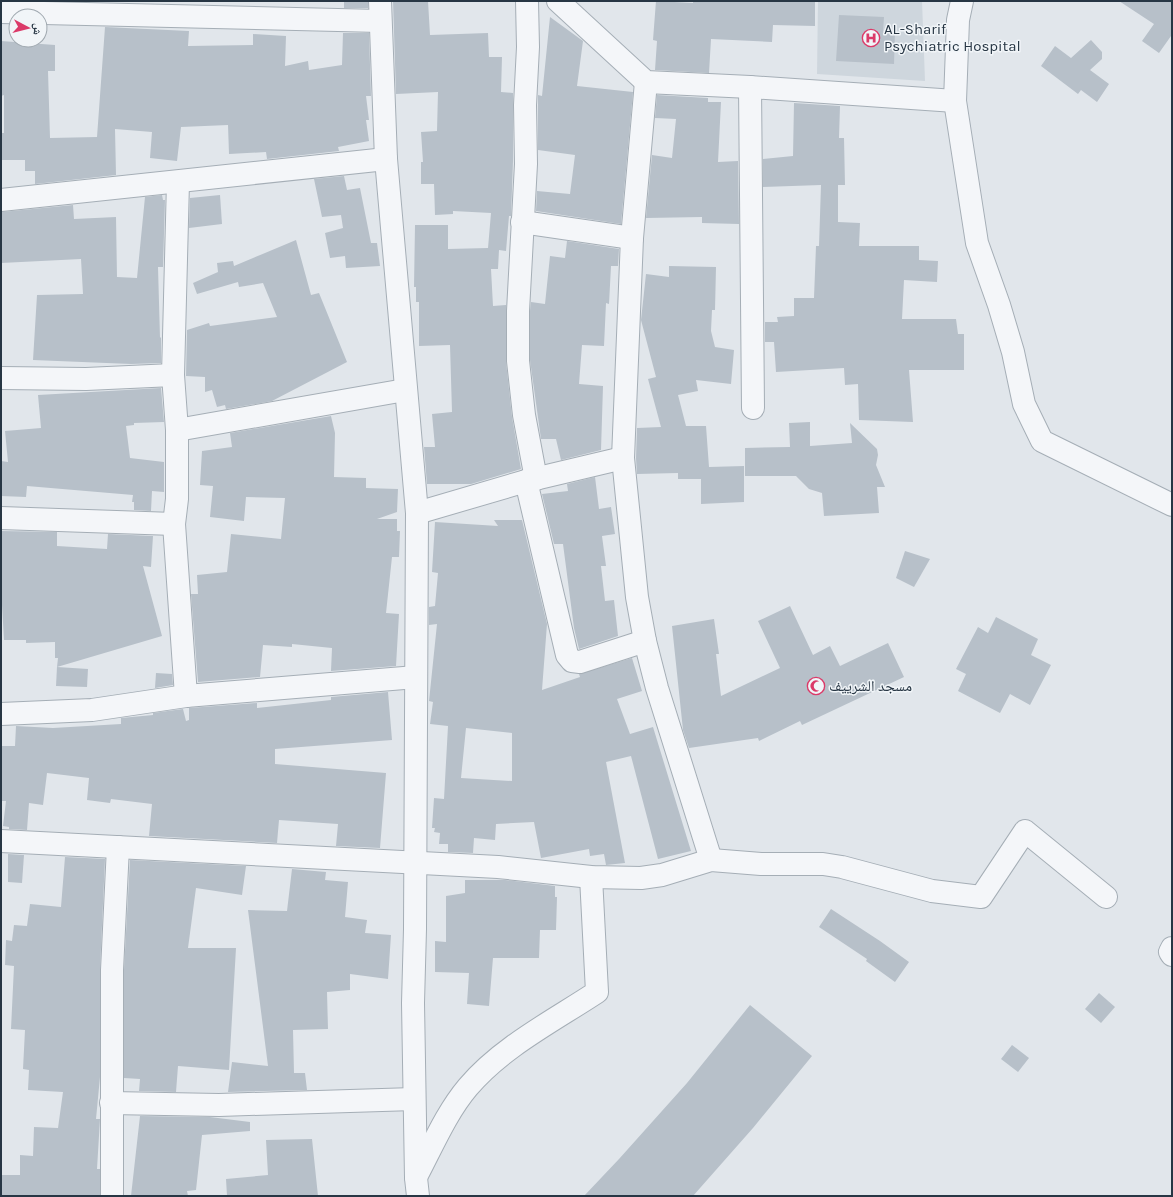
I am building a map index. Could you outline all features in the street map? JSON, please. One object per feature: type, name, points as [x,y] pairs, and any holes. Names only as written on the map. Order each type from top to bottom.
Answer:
[{"type":"street","points":[[527,1],[528,48],[525,106],[526,164],[518,311],[518,361],[531,480],[567,655],[572,661],[580,662],[645,641]]},
{"type":"street","points":[[558,1],[646,82],[750,87],[955,101]]},
{"type":"street","points":[[962,1],[958,20],[955,101],[977,243],[1011,346],[1024,404],[1042,441],[1172,505]]},
{"type":"street","points":[[1,12],[380,11],[386,160],[399,293],[405,390],[417,513],[413,1003],[417,1187]]},
{"type":"street","points":[[646,82],[632,238],[623,458],[637,597],[645,641],[657,688],[711,860]]},
{"type":"street","points":[[750,87],[753,408]]},
{"type":"street","points":[[1,200],[386,160]]},
{"type":"street","points":[[178,182],[173,375],[177,430],[177,499],[174,524],[186,696]]},
{"type":"street","points":[[522,222],[632,238]]},
{"type":"street","points":[[1,378],[86,380],[173,375]]},
{"type":"street","points":[[177,430],[405,390]]},
{"type":"street","points":[[417,513],[531,480],[623,458]]},
{"type":"street","points":[[1,518],[174,524]]},
{"type":"street","points":[[1,714],[92,710],[186,696],[416,677]]},
{"type":"street","points":[[1,841],[524,869],[591,877],[641,878],[662,875],[711,860],[761,864],[823,864],[842,867],[932,891],[981,897],[1025,831],[1106,897]]},
{"type":"street","points":[[112,1196],[112,970],[118,847]]},
{"type":"street","points":[[417,1187],[454,1106],[467,1088],[483,1071],[505,1053],[597,992],[591,877]]},
{"type":"street","points":[[1172,948],[1170,952],[1172,955]]},
{"type":"street","points":[[111,1103],[219,1105],[414,1099]]},
{"type":"shaded area","name":"AL-Sharif Psychiatric Hospital","points":[[818,1],[922,1],[925,81],[817,74]]},
{"type":"building","points":[[344,1],[368,1],[368,8],[344,8]]},
{"type":"building","points":[[393,1],[428,1],[430,35],[488,33],[489,57],[502,57],[501,92],[513,93],[511,216],[509,216],[506,251],[499,250],[498,269],[491,269],[493,306],[506,305],[506,362],[512,417],[521,469],[471,484],[427,484],[424,447],[435,447],[432,414],[452,412],[450,345],[419,346],[419,302],[416,302],[416,287],[414,287],[415,225],[448,225],[448,249],[488,248],[491,213],[453,211],[453,214],[435,215],[434,184],[421,184],[421,162],[423,162],[421,132],[437,131],[438,92],[396,94]]},
{"type":"building","points":[[656,1],[693,3],[693,1],[815,1],[815,26],[773,25],[772,42],[711,39],[709,73],[655,70],[657,41],[653,40]]},
{"type":"building","points":[[1119,1],[1172,1],[1172,37],[1171,36],[1159,53],[1142,41],[1154,24]]},
{"type":"building","points":[[839,15],[884,17],[883,32],[895,32],[894,64],[836,61]]},
{"type":"building","points":[[550,17],[583,41],[577,86],[633,92],[621,224],[536,211],[537,191],[570,194],[575,155],[538,150],[538,95],[542,96]]},
{"type":"building","points":[[105,27],[189,31],[188,46],[253,45],[253,34],[286,36],[285,66],[308,61],[309,70],[342,65],[343,33],[369,33],[371,96],[366,96],[369,120],[366,120],[369,141],[338,147],[339,151],[267,159],[266,152],[229,154],[228,125],[181,127],[177,161],[150,158],[152,132],[115,129],[116,175],[35,184],[35,171],[25,171],[25,160],[1,160],[1,133],[4,133],[4,95],[1,96],[1,41],[8,42],[8,48],[48,48],[48,44],[55,45],[55,71],[48,71],[50,138],[97,137]]},
{"type":"building","points":[[1091,40],[1102,52],[1102,59],[1090,70],[1109,84],[1097,102],[1081,90],[1078,94],[1041,66],[1055,46],[1071,58]]},
{"type":"building","points":[[657,95],[708,98],[708,102],[721,102],[718,162],[738,161],[739,224],[702,223],[702,217],[646,218],[652,155],[672,158],[676,119],[655,118]]},
{"type":"building","points":[[794,103],[840,106],[839,138],[844,138],[845,185],[838,185],[838,222],[860,223],[859,246],[919,246],[919,260],[938,261],[937,282],[904,280],[902,319],[956,319],[958,334],[964,334],[964,370],[909,370],[913,422],[859,420],[858,384],[845,385],[844,368],[776,372],[774,342],[765,342],[765,322],[778,322],[777,317],[794,316],[794,298],[814,298],[816,246],[819,246],[821,185],[763,187],[763,159],[793,156]]},
{"type":"building","points":[[344,176],[347,190],[360,188],[371,243],[377,243],[380,266],[346,268],[345,256],[330,258],[325,233],[343,228],[341,215],[322,217],[314,179]]},
{"type":"building","points":[[162,195],[163,200],[165,200],[163,267],[158,267],[161,363],[131,364],[33,360],[37,295],[83,294],[81,259],[1,263],[2,212],[73,205],[74,219],[116,217],[117,277],[137,278],[145,197]]},
{"type":"building","points":[[220,195],[222,224],[189,228],[190,198]]},
{"type":"building","points":[[296,240],[311,295],[319,293],[347,362],[272,401],[226,409],[225,405],[217,407],[212,390],[205,392],[205,377],[186,376],[187,330],[209,323],[210,326],[277,317],[263,283],[239,287],[238,282],[197,294],[193,283],[218,272],[217,263],[233,261],[234,266]]},
{"type":"building","points":[[567,241],[619,249],[618,266],[611,266],[609,304],[606,303],[604,346],[582,345],[579,384],[603,386],[601,450],[561,460],[556,439],[541,439],[530,360],[530,311],[531,302],[545,304],[550,256],[565,258]]},
{"type":"building","points":[[669,266],[716,267],[715,310],[712,310],[711,331],[715,347],[734,350],[731,384],[696,380],[698,391],[678,395],[686,426],[706,426],[709,467],[744,466],[744,502],[701,504],[701,479],[678,479],[678,473],[637,474],[637,428],[661,427],[648,379],[656,377],[641,320],[646,274],[669,277]]},
{"type":"building","points":[[161,388],[164,422],[134,423],[134,425],[126,426],[130,458],[164,462],[164,492],[152,491],[151,511],[134,510],[134,502],[132,502],[133,495],[27,486],[26,497],[1,496],[1,461],[8,462],[5,431],[41,428],[38,395]]},
{"type":"building","points":[[331,416],[335,433],[334,477],[366,478],[366,488],[398,489],[397,512],[377,519],[397,519],[397,531],[400,531],[399,557],[392,557],[386,613],[399,614],[396,666],[331,671],[332,648],[292,644],[292,647],[263,645],[260,677],[198,682],[191,594],[198,594],[197,575],[227,572],[231,534],[281,539],[285,498],[246,497],[244,521],[210,517],[213,486],[200,485],[202,451],[232,447],[230,433]]},
{"type":"building","points":[[810,422],[810,446],[852,443],[850,423],[877,449],[878,455],[876,465],[885,487],[877,487],[879,513],[824,516],[822,493],[809,489],[796,476],[745,476],[745,448],[790,447],[789,423]]},
{"type":"building","points":[[595,477],[599,509],[611,507],[615,534],[602,536],[606,566],[601,566],[605,601],[614,600],[618,636],[579,649],[574,628],[563,544],[554,544],[542,494],[568,491],[567,484]]},
{"type":"building","points":[[494,520],[522,520],[547,624],[542,690],[580,677],[579,674],[632,658],[642,691],[617,699],[630,734],[653,727],[691,851],[658,859],[631,756],[606,762],[625,863],[606,865],[604,854],[590,856],[589,849],[541,858],[534,822],[496,824],[495,840],[474,838],[473,853],[448,852],[448,844],[439,844],[440,833],[434,832],[435,828],[432,828],[434,798],[444,799],[448,726],[430,724],[433,702],[429,701],[437,624],[429,625],[429,607],[435,606],[438,573],[432,572],[435,522],[498,526]],"holes":[[[466,728],[512,733],[512,781],[461,778]]]},
{"type":"building","points":[[1,531],[57,532],[57,546],[107,549],[108,534],[153,536],[151,567],[143,566],[162,636],[57,667],[58,658],[55,658],[55,642],[26,643],[26,640],[4,640],[1,605]]},
{"type":"building","points":[[905,551],[930,559],[914,587],[896,578]]},
{"type":"building","points":[[790,606],[813,655],[830,646],[840,666],[888,643],[904,677],[802,725],[800,721],[759,741],[758,738],[689,748],[683,730],[672,626],[714,619],[719,654],[716,654],[721,696],[780,668],[758,621]]},
{"type":"building","points":[[996,617],[1038,639],[1031,655],[1051,665],[1030,705],[1010,694],[1000,713],[958,691],[966,674],[956,669],[978,627],[988,633]]},
{"type":"building","points":[[57,667],[88,669],[87,687],[56,686]]},
{"type":"building","points":[[156,673],[172,674],[173,685],[155,688]]},
{"type":"building","points":[[388,692],[392,740],[275,749],[275,764],[386,773],[380,848],[336,846],[338,824],[279,820],[277,843],[149,836],[152,804],[111,799],[110,803],[87,800],[89,778],[47,773],[43,805],[29,803],[27,830],[9,829],[9,827],[3,826],[6,801],[1,801],[1,746],[15,746],[16,726],[53,728],[121,724],[121,718],[153,715],[153,713],[183,709],[186,721],[189,720],[189,708],[257,703],[257,708],[331,700],[331,697]]},
{"type":"building","points":[[8,854],[24,855],[22,883],[8,882]]},
{"type":"building","points":[[65,857],[105,859],[100,969],[100,1077],[96,1119],[100,1119],[97,1169],[100,1169],[100,1196],[1,1196],[1,1175],[20,1175],[20,1155],[33,1156],[34,1127],[58,1128],[63,1092],[28,1090],[29,1070],[23,1069],[25,1030],[11,1029],[14,966],[5,965],[6,940],[12,941],[14,925],[27,926],[30,904],[61,907]]},
{"type":"building","points":[[130,860],[246,866],[242,895],[196,888],[188,948],[236,948],[229,1070],[178,1066],[176,1092],[139,1091],[140,1079],[124,1078],[124,970]]},
{"type":"building","points":[[292,869],[326,872],[325,880],[348,882],[345,917],[367,920],[365,933],[391,935],[388,979],[350,974],[350,990],[327,992],[328,1029],[293,1030],[294,1073],[305,1073],[307,1090],[228,1092],[232,1062],[268,1066],[248,910],[287,911]]},
{"type":"building","points":[[465,880],[505,880],[555,886],[555,897],[557,897],[556,930],[540,930],[539,958],[493,958],[489,1006],[467,1004],[469,973],[435,972],[435,941],[446,942],[446,896],[465,893]]},
{"type":"building","points":[[831,909],[909,962],[895,982],[866,961],[867,959],[819,927]]},
{"type":"building","points":[[1099,993],[1115,1007],[1101,1023],[1085,1009]]},
{"type":"building","points":[[750,1005],[812,1056],[753,1128],[693,1196],[584,1196],[687,1083]]},
{"type":"building","points":[[1012,1045],[1029,1058],[1018,1072],[1001,1059]]},
{"type":"building","points":[[140,1116],[210,1117],[250,1122],[250,1131],[202,1135],[196,1190],[187,1191],[188,1196],[131,1196]]},
{"type":"building","points":[[312,1139],[318,1196],[227,1196],[226,1179],[268,1175],[266,1140]]},
{"type":"place","name":"AL-Sharif Psychiatric Hospital","points":[[871,38]]},
{"type":"place","name":"مسجد الشرييف","points":[[816,686]]}]
